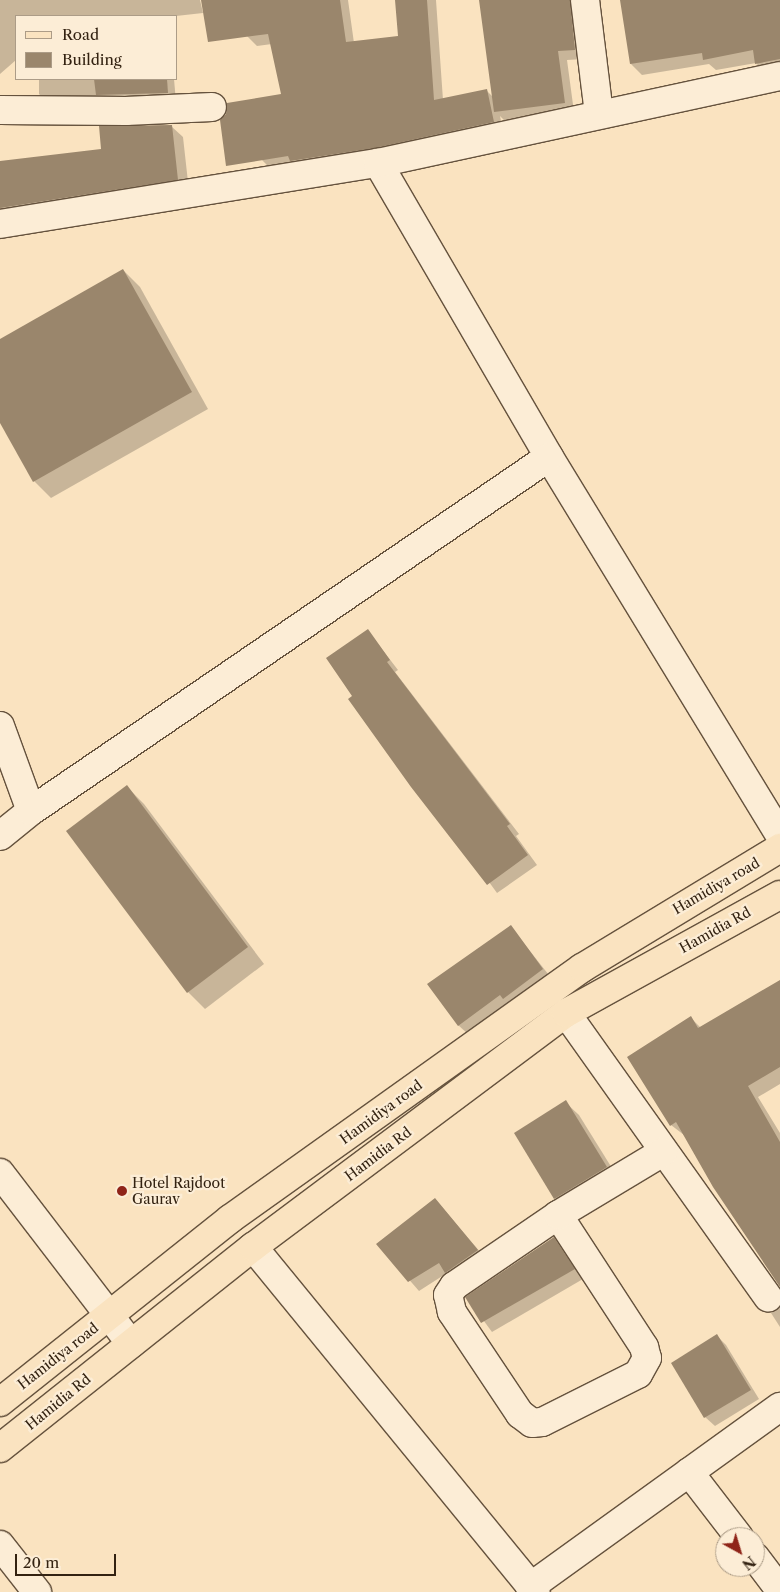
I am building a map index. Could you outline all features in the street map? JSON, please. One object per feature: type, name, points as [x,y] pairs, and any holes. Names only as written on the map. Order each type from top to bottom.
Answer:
[{"type":"main road","name":"Hamidiya road","points":[[0,1402],[230,1219],[582,968],[780,848]]},
{"type":"main road","name":"Hamidia Rd","points":[[0,1448],[253,1248],[566,1013],[780,894]]},
{"type":"street","points":[[585,0],[599,114]]},
{"type":"street","points":[[0,224],[378,163],[780,76]]},
{"type":"street","points":[[0,110],[126,111],[212,107]]},
{"type":"street","points":[[378,163],[549,457],[780,836]]},
{"type":"street","points":[[0,836],[32,811],[549,457]]},
{"type":"street","points":[[0,726],[32,811]]},
{"type":"street","points":[[566,1013],[663,1152],[768,1297]]},
{"type":"street","points":[[558,1215],[644,1347],[647,1358],[638,1374],[542,1422],[532,1423],[520,1414],[452,1312],[448,1295],[454,1286],[558,1215],[663,1152]]},
{"type":"street","points":[[0,1173],[110,1315],[130,1344]]},
{"type":"street","points":[[253,1248],[532,1589],[780,1407]]},
{"type":"street","points":[[689,1472],[731,1527]]},
{"type":"street","points":[[0,1546],[37,1592]]},
{"type":"street","points":[[765,1570],[780,1590]]},
{"type":"building","points":[[201,0],[340,0],[346,42],[398,36],[395,0],[427,0],[434,100],[487,89],[494,122],[375,148],[290,161],[288,156],[226,166],[220,120],[226,114],[227,103],[281,94],[268,34],[208,42]]},
{"type":"building","points":[[479,0],[570,0],[575,50],[558,51],[565,103],[494,112]]},
{"type":"building","points":[[620,0],[780,0],[780,59],[755,64],[753,50],[703,60],[702,53],[630,64]]},
{"type":"building","points":[[94,80],[167,80],[168,93],[96,95]]},
{"type":"building","points":[[172,125],[178,180],[0,208],[0,161],[101,149],[99,126]]},
{"type":"building","points":[[123,269],[192,392],[33,482],[0,423],[0,339]]},
{"type":"building","points":[[368,629],[390,660],[387,662],[510,824],[507,826],[528,855],[487,885],[411,787],[348,699],[352,696],[326,658]]},
{"type":"building","points":[[127,785],[248,947],[187,993],[66,831]]},
{"type":"building","points":[[511,925],[543,969],[503,999],[500,995],[458,1026],[427,984]]},
{"type":"building","points":[[780,980],[780,1067],[748,1086],[780,1142],[780,1287],[713,1187],[676,1122],[670,1126],[627,1057],[691,1016],[698,1028]]},
{"type":"building","points":[[566,1100],[607,1167],[554,1199],[514,1133]]},
{"type":"building","points":[[435,1198],[478,1250],[445,1273],[439,1263],[408,1282],[376,1244]]},
{"type":"building","points":[[554,1237],[575,1269],[481,1323],[465,1297]]},
{"type":"building","points":[[717,1334],[751,1390],[704,1418],[671,1363]]},
{"type":"place","name":"Hotel Rajdoot Gaurav","points":[[122,1191]]}]
